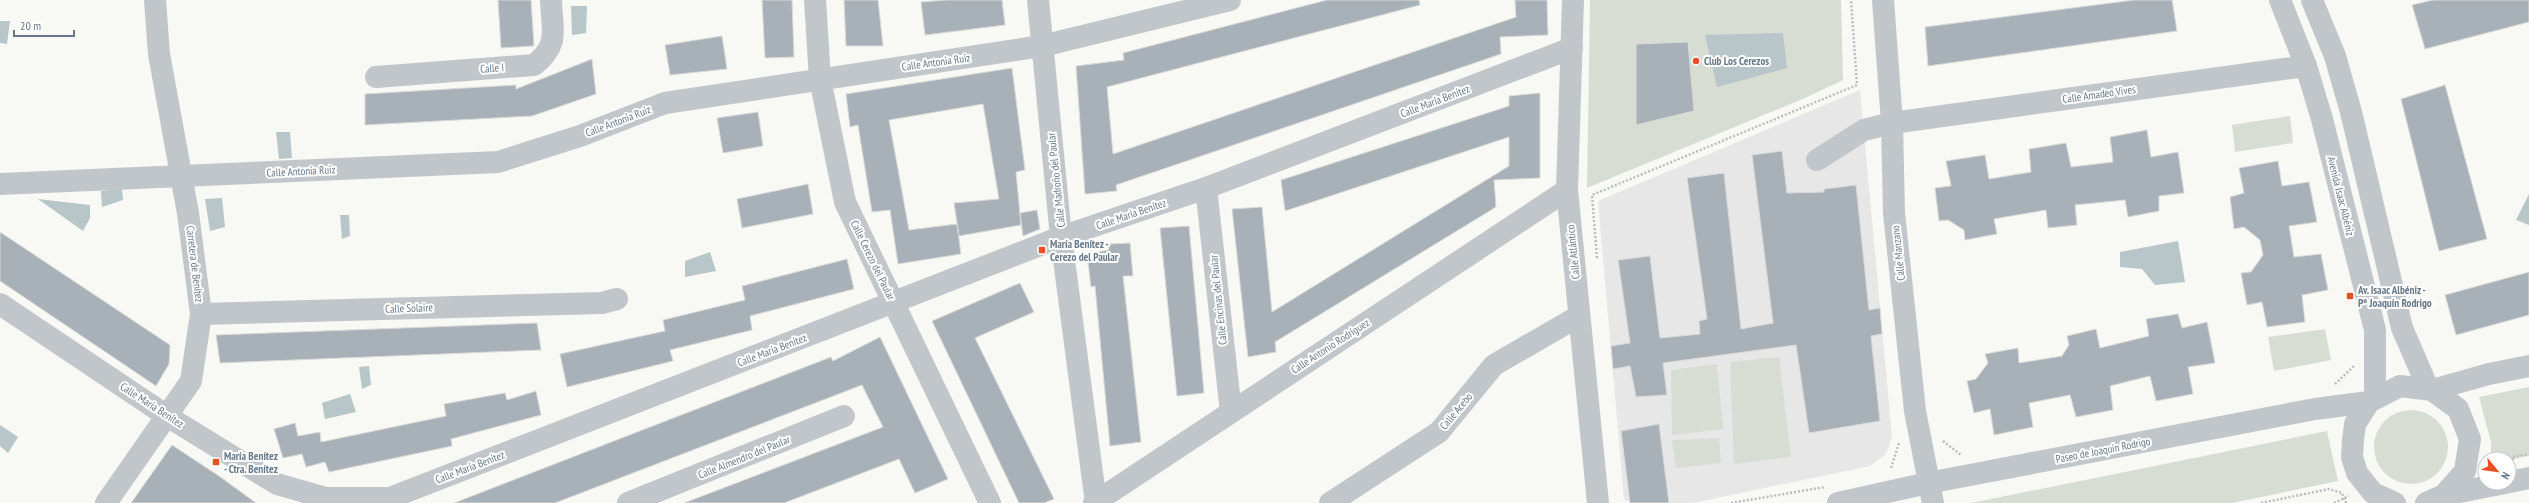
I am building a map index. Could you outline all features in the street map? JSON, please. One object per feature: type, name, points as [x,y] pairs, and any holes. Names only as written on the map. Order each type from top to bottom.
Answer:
[{"type":"street","name":"Carretera de Benítez","points":[[106,503],[191,381],[201,314],[188,213],[180,176],[159,54],[156,0]]},
{"type":"street","name":"Calle I","points":[[376,77],[534,65],[546,56],[552,45],[551,0]]},
{"type":"street","name":"Calle Cerezo del Paular","points":[[815,0],[820,79],[845,202],[990,503]]},
{"type":"street","name":"Calle Madroño del Paular","points":[[1038,0],[1061,237],[1095,503]]},
{"type":"street","name":"Calle Antonia Ruiz","points":[[0,184],[498,162],[580,136],[665,103],[1042,46],[1230,0]]},
{"type":"street","name":"Calle Atlántico","points":[[1573,0],[1566,190],[1598,503]]},
{"type":"street","name":"Calle Manzano","points":[[1883,0],[1892,123],[1894,213],[1915,411],[1930,493]]},
{"type":"street","name":"Avenida Isaac Albéniz","points":[[2280,0],[2306,66],[2322,119],[2375,330],[2372,400]]},
{"type":"street","points":[[2312,0],[2335,56],[2351,112],[2402,328],[2430,389],[2458,409],[2470,439],[2465,471],[2435,499]]},
{"type":"street","name":"Calle María Benítez","points":[[0,304],[167,416],[277,484],[326,498],[391,501],[1061,237],[1206,188],[1572,48]]},
{"type":"street","name":"Calle Amadeo Vives","points":[[1817,160],[1864,130],[1892,123],[2306,66]]},
{"type":"street","name":"Calle Encinas del Paular","points":[[1206,188],[1231,412]]},
{"type":"street","name":"Calle Antonio Rodríguez","points":[[1095,503],[1566,190]]},
{"type":"street","name":"Calle Solaire","points":[[201,314],[602,303],[617,299]]},
{"type":"street","name":"Calle Acebo","points":[[1330,503],[1439,432],[1494,365],[1579,316]]},
{"type":"street","points":[[2395,503],[2373,493],[2357,473],[2352,457],[2355,424],[2372,400],[2400,386],[2430,389],[2489,374],[2529,366]]},
{"type":"street","name":"Paseo de Joaquín Rodrigo","points":[[1834,494],[1930,493],[2315,409],[2372,400]]},
{"type":"street","name":"Calle Almendro del Paular","points":[[639,501],[844,416]]},
{"type":"street","points":[[2517,480],[2529,478]]},
{"type":"street","points":[[2435,499],[2477,489]]},
{"type":"path","points":[[1597,266],[1592,195],[1858,84],[1851,0]]},
{"type":"path","points":[[2330,385],[2336,384],[2356,364]]},
{"type":"path","points":[[1938,437],[1961,455],[1969,454]]},
{"type":"path","points":[[1886,471],[1892,467],[1901,438]]},
{"type":"path","points":[[2261,503],[2329,489],[2342,493],[2346,503]]},
{"type":"path","points":[[1731,503],[1834,494]]},
{"type":"shaded area","name":"Club Los Cerezos","points":[[1590,0],[1841,0],[1843,80],[1805,98],[1587,188]]},
{"type":"shaded area","points":[[571,6],[587,6],[586,33],[572,35]]},
{"type":"shaded area","points":[[0,21],[10,21],[7,44],[0,43]]},
{"type":"shaded area","points":[[1783,33],[1787,68],[1717,87],[1705,35]]},
{"type":"shaded area","points":[[1860,90],[1892,437],[1886,454],[1870,466],[1693,503],[1631,503],[1624,499],[1598,201]]},
{"type":"shaded area","points":[[2290,116],[2293,143],[2235,152],[2232,125]]},
{"type":"shaded area","points":[[276,132],[290,132],[292,158],[279,159]]},
{"type":"shaded area","points":[[122,189],[123,200],[102,207],[101,191]]},
{"type":"shaded area","points":[[2529,194],[2529,225],[2516,220]]},
{"type":"shaded area","points":[[222,198],[225,227],[210,231],[205,199]]},
{"type":"shaded area","points":[[38,199],[90,205],[90,218],[83,231]]},
{"type":"shaded area","points":[[340,215],[349,215],[350,236],[342,239]]},
{"type":"shaded area","points":[[2178,241],[2185,282],[2155,285],[2142,269],[2120,267],[2120,252]]},
{"type":"shaded area","points":[[710,252],[716,271],[685,277],[685,261]]},
{"type":"shaded area","points":[[2325,329],[2331,360],[2274,371],[2268,337]]},
{"type":"shaded area","points":[[1779,357],[1791,457],[1734,464],[1730,362]]},
{"type":"shaded area","points":[[1717,364],[1723,429],[1672,435],[1671,370]]},
{"type":"shaded area","points":[[369,366],[371,385],[362,389],[359,367]]},
{"type":"shaded area","points":[[2529,387],[2529,456],[2517,458],[2517,451],[2491,451],[2491,442],[2479,397]]},
{"type":"shaded area","points":[[350,394],[356,412],[325,419],[322,403]]},
{"type":"shaded area","points":[[2411,410],[2425,413],[2437,421],[2445,433],[2448,447],[2445,461],[2437,473],[2425,481],[2411,484],[2397,481],[2385,473],[2377,461],[2374,447],[2377,433],[2385,421],[2397,413]]},
{"type":"shaded area","points":[[0,425],[18,437],[8,453],[0,446]]},
{"type":"shaded area","points":[[2327,431],[2338,481],[2232,503],[1971,503]]},
{"type":"shaded area","points":[[1719,438],[1721,463],[1676,468],[1672,440]]},
{"type":"building","points":[[498,0],[531,0],[534,46],[501,48]]},
{"type":"building","points":[[762,0],[792,0],[794,57],[765,58]]},
{"type":"building","points":[[844,0],[878,0],[883,46],[846,46]]},
{"type":"building","points":[[946,0],[1002,0],[1005,25],[925,35],[921,2]]},
{"type":"building","points":[[1327,0],[1419,0],[1420,5],[1107,87],[1113,154],[1516,17],[1515,0],[1547,0],[1548,35],[1500,37],[1501,54],[1116,185],[1117,191],[1085,194],[1076,66],[1124,60],[1123,53]]},
{"type":"building","points":[[2134,0],[2172,0],[2177,31],[1928,66],[1925,27]]},
{"type":"building","points":[[2433,0],[2529,0],[2529,22],[2425,49],[2412,5]]},
{"type":"building","points":[[722,36],[727,69],[670,75],[665,45]]},
{"type":"building","points":[[1688,42],[1694,111],[1636,125],[1636,44]]},
{"type":"building","points":[[592,59],[596,94],[532,116],[365,125],[365,94],[516,85],[516,89]]},
{"type":"building","points":[[1012,68],[1025,170],[1016,172],[1021,225],[959,236],[954,203],[999,199],[983,104],[889,120],[909,230],[957,224],[961,254],[898,264],[890,210],[872,212],[858,125],[850,127],[846,94]]},
{"type":"building","points":[[2445,85],[2487,239],[2439,251],[2401,99]]},
{"type":"building","points":[[1540,93],[1540,178],[1494,180],[1496,207],[1275,342],[1276,352],[1248,357],[1232,209],[1262,207],[1272,312],[1509,166],[1509,137],[1285,211],[1281,180],[1509,106],[1509,96]]},
{"type":"building","points":[[758,112],[763,146],[723,153],[717,118]]},
{"type":"building","points":[[2147,130],[2151,157],[2178,152],[2184,193],[2159,196],[2159,211],[2128,217],[2125,200],[2075,205],[2077,225],[2048,228],[2046,210],[1994,219],[1997,234],[1965,240],[1964,230],[1948,220],[1939,221],[1935,188],[1951,186],[1946,161],[1985,155],[1989,179],[2031,172],[2029,149],[2066,143],[2071,167],[2113,162],[2110,137]]},
{"type":"building","points":[[1782,151],[1787,193],[1824,192],[1824,189],[1856,185],[1869,310],[1880,308],[1882,334],[1871,336],[1880,421],[1809,433],[1796,345],[1663,363],[1667,395],[1636,397],[1630,366],[1613,369],[1611,346],[1630,343],[1618,260],[1650,256],[1660,338],[1700,334],[1699,321],[1707,319],[1687,178],[1724,173],[1741,329],[1773,323],[1752,155]]},
{"type":"building","points":[[2278,161],[2282,186],[2309,182],[2317,222],[2289,226],[2294,257],[2321,254],[2328,290],[2302,295],[2305,322],[2267,327],[2262,302],[2247,305],[2241,273],[2251,272],[2263,255],[2260,240],[2244,227],[2234,229],[2230,197],[2244,193],[2239,168]]},
{"type":"building","points":[[808,184],[813,214],[742,228],[737,199]]},
{"type":"building","points":[[1037,210],[1040,229],[1023,236],[1020,213]]},
{"type":"building","points":[[1189,226],[1204,393],[1177,396],[1160,228]]},
{"type":"building","points":[[0,232],[170,345],[169,364],[156,386],[0,281]]},
{"type":"building","points":[[1130,243],[1133,276],[1123,276],[1141,442],[1110,446],[1095,286],[1091,287],[1087,254],[1109,250],[1108,244]]},
{"type":"building","points":[[847,259],[854,289],[750,316],[752,330],[670,350],[673,361],[567,387],[560,354],[665,331],[663,320],[745,300],[742,286]]},
{"type":"building","points":[[2529,272],[2529,315],[2456,335],[2445,295]]},
{"type":"building","points":[[1020,283],[1034,312],[975,338],[1054,499],[1044,503],[1019,503],[932,321]]},
{"type":"building","points":[[2178,314],[2182,328],[2207,322],[2215,363],[2188,367],[2193,394],[2156,401],[2150,376],[2110,386],[2113,410],[2076,417],[2070,395],[2029,403],[2033,427],[1994,435],[1990,409],[1974,413],[1967,381],[1976,379],[1988,363],[1985,354],[2018,348],[2019,363],[2062,356],[2069,345],[2067,336],[2096,329],[2100,348],[2149,336],[2146,319]]},
{"type":"building","points":[[537,323],[541,350],[220,363],[216,335]]},
{"type":"building","points":[[880,337],[948,479],[915,493],[899,459],[784,503],[684,503],[883,427],[862,385],[555,503],[454,503],[831,357],[833,361]]},
{"type":"building","points":[[536,391],[541,415],[451,439],[452,446],[329,472],[325,462],[306,467],[302,454],[283,458],[274,429],[295,423],[298,436],[320,432],[321,442],[446,416],[444,404],[505,393],[507,400]]},
{"type":"building","points":[[1659,424],[1669,503],[1630,503],[1621,431]]},
{"type":"building","points":[[172,445],[219,476],[256,503],[131,503]]},
{"type":"place","name":"Club Los Cerezos","points":[[1696,61]]},
{"type":"place","name":"María Benítez - Cerezo del Paular","points":[[1042,250]]},
{"type":"place","name":"Av. Isaac Albéniz - Pº Joaquín Rodrigo","points":[[2350,296]]},
{"type":"place","name":"María Benítez - Ctra. Benítez","points":[[216,462]]}]
